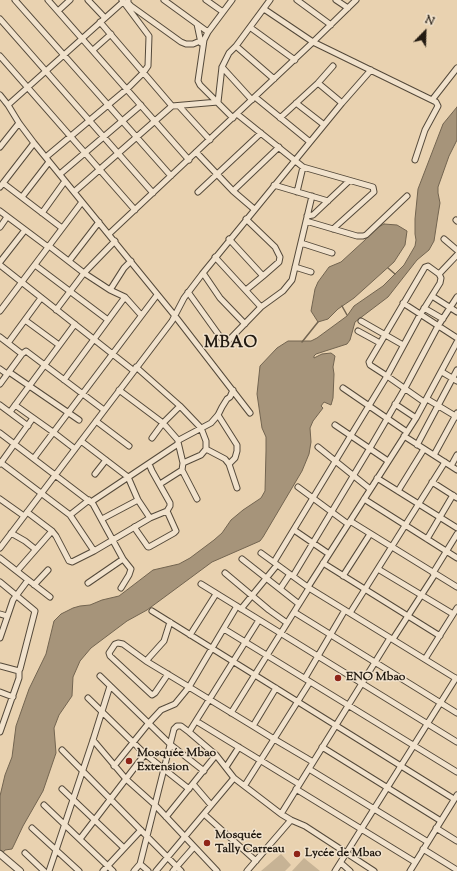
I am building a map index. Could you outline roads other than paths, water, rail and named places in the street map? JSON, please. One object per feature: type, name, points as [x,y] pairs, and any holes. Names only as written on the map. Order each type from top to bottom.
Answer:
[{"type":"street","points":[[15,0],[171,176]]},
{"type":"street","points":[[48,0],[189,160]]},
{"type":"street","points":[[58,11],[70,0]]},
{"type":"street","points":[[88,0],[103,20],[111,34],[172,106]]},
{"type":"street","points":[[164,0],[208,32]]},
{"type":"street","points":[[206,0],[223,12]]},
{"type":"street","points":[[201,43],[232,0]]},
{"type":"street","points":[[218,102],[222,67],[229,53],[250,28],[270,0]]},
{"type":"street","points":[[297,0],[331,25]]},
{"type":"street","points":[[336,0],[348,8]]},
{"type":"street","points":[[109,234],[295,60],[356,0]]},
{"type":"street","points":[[8,105],[124,1]]},
{"type":"street","points":[[124,1],[181,42],[186,44],[201,43]]},
{"type":"street","points":[[124,1],[150,36],[148,66],[149,80]]},
{"type":"street","points":[[264,8],[313,42],[438,104],[425,130],[416,160]]},
{"type":"street","points":[[0,19],[153,193]]},
{"type":"street","points":[[197,24],[201,43],[198,81],[200,85],[233,118]]},
{"type":"street","points":[[250,28],[295,60]]},
{"type":"street","points":[[93,50],[111,34]]},
{"type":"street","points":[[236,46],[274,79]]},
{"type":"street","points":[[0,56],[135,210]]},
{"type":"street","points":[[22,197],[48,159],[71,137],[144,74],[148,66]]},
{"type":"street","points":[[280,118],[318,83],[333,66]]},
{"type":"street","points":[[222,67],[253,99],[310,142]]},
{"type":"street","points":[[432,100],[457,68]]},
{"type":"street","points":[[0,548],[175,316],[188,292],[202,273],[295,161],[323,124],[371,70]]},
{"type":"street","points":[[318,83],[342,103]]},
{"type":"street","points":[[0,95],[34,143],[175,316],[250,413]]},
{"type":"street","points":[[74,192],[172,106],[218,102]]},
{"type":"street","points":[[296,103],[323,124]]},
{"type":"street","points":[[60,174],[141,105]]},
{"type":"street","points":[[179,106],[210,140]]},
{"type":"street","points":[[237,114],[304,167],[373,187],[374,192],[333,229]]},
{"type":"street","points":[[0,145],[19,123]]},
{"type":"street","points":[[198,192],[261,133]]},
{"type":"street","points":[[34,143],[2,185],[22,197],[62,228]]},
{"type":"street","points":[[233,190],[279,147]]},
{"type":"street","points":[[196,152],[254,209]]},
{"type":"street","points":[[297,192],[304,167]]},
{"type":"street","points":[[42,213],[65,181]]},
{"type":"street","points":[[306,218],[311,216],[349,181]]},
{"type":"street","points":[[274,185],[328,201]]},
{"type":"street","points":[[188,292],[221,338],[229,340],[262,307],[283,291],[292,280],[312,196]]},
{"type":"street","points":[[306,218],[333,229],[357,236],[366,235],[407,196]]},
{"type":"street","points":[[0,311],[82,202]]},
{"type":"street","points":[[0,211],[84,273],[110,290],[126,297],[141,316]]},
{"type":"street","points":[[0,227],[8,217]]},
{"type":"street","points":[[246,219],[274,247],[280,257],[279,262],[246,290]]},
{"type":"street","points":[[69,262],[99,222]]},
{"type":"street","points":[[25,230],[0,265],[112,354],[135,369],[180,406],[201,428],[206,441],[206,449],[201,455],[183,463]]},
{"type":"street","points":[[230,239],[263,276]]},
{"type":"street","points":[[444,239],[457,250]]},
{"type":"street","points":[[56,310],[84,273],[114,241]]},
{"type":"street","points":[[301,243],[332,253]]},
{"type":"street","points":[[439,274],[457,255]]},
{"type":"street","points":[[215,257],[262,307]]},
{"type":"street","points":[[110,290],[124,268],[130,262]]},
{"type":"street","points":[[35,266],[108,320]]},
{"type":"street","points":[[114,766],[161,710],[175,704],[189,687],[224,629],[239,608],[252,596],[276,564],[294,530],[387,376],[403,345],[441,280],[439,274],[428,266],[425,267],[403,303],[369,364],[387,376],[405,388],[456,415],[434,455]]},
{"type":"street","points":[[296,267],[311,272]]},
{"type":"street","points":[[202,273],[220,298],[245,324]]},
{"type":"street","points":[[34,458],[157,295]]},
{"type":"street","points":[[432,296],[457,312]]},
{"type":"street","points":[[64,380],[126,297]]},
{"type":"street","points":[[280,590],[313,543],[330,512],[353,477],[405,388],[438,326],[457,297]]},
{"type":"street","points":[[8,343],[41,298]]},
{"type":"street","points":[[403,303],[457,338]]},
{"type":"street","points":[[424,308],[443,319]]},
{"type":"street","points":[[25,320],[59,345]]},
{"type":"street","points":[[361,321],[403,345]]},
{"type":"street","points":[[10,412],[75,324]]},
{"type":"street","points":[[358,331],[380,343]]},
{"type":"street","points":[[0,337],[22,354]]},
{"type":"street","points":[[231,712],[323,563],[416,418],[457,342]]},
{"type":"street","points":[[0,384],[22,354],[28,352],[104,410]]},
{"type":"street","points":[[0,369],[29,385],[79,420]]},
{"type":"street","points":[[417,445],[438,406],[455,380],[457,370]]},
{"type":"street","points":[[442,372],[455,380]]},
{"type":"street","points":[[343,388],[387,418],[417,445],[457,470]]},
{"type":"street","points":[[119,390],[162,423],[177,442],[183,463],[182,470],[197,499]]},
{"type":"street","points":[[70,515],[149,464],[181,439],[211,423],[218,415],[226,399],[230,397],[233,390]]},
{"type":"street","points":[[395,404],[416,418]]},
{"type":"street","points":[[0,405],[28,426]]},
{"type":"street","points":[[15,405],[75,449]]},
{"type":"street","points":[[152,438],[162,423],[180,406]]},
{"type":"street","points":[[218,415],[237,445],[235,458],[229,464]]},
{"type":"street","points":[[33,418],[0,463],[70,515],[94,551]]},
{"type":"street","points":[[96,421],[129,446]]},
{"type":"street","points":[[335,425],[388,461]]},
{"type":"street","points":[[0,433],[90,501],[102,519],[123,559],[131,569],[121,588]]},
{"type":"street","points":[[81,441],[128,477],[138,500],[150,518]]},
{"type":"street","points":[[318,447],[353,477],[370,489]]},
{"type":"street","points":[[206,449],[225,459],[229,464],[237,488]]},
{"type":"street","points":[[398,491],[424,449]]},
{"type":"street","points":[[451,466],[457,455]]},
{"type":"street","points":[[94,474],[106,460]]},
{"type":"street","points":[[305,678],[330,634],[365,589],[445,462]]},
{"type":"street","points":[[1,501],[26,514],[52,531],[70,562],[94,551],[150,518],[167,511],[170,503],[149,464]]},
{"type":"street","points":[[160,484],[182,470]]},
{"type":"street","points":[[377,478],[457,528]]},
{"type":"street","points":[[427,539],[455,496],[432,482]]},
{"type":"street","points":[[298,487],[330,512],[392,547],[457,588]]},
{"type":"street","points":[[364,499],[457,558]]},
{"type":"street","points":[[102,519],[138,500]]},
{"type":"street","points":[[134,527],[149,547],[176,531],[167,511]]},
{"type":"street","points":[[294,530],[329,554]]},
{"type":"street","points":[[17,571],[52,531]]},
{"type":"street","points":[[11,533],[35,549]]},
{"type":"street","points":[[343,576],[370,534]]},
{"type":"street","points":[[281,814],[375,662],[408,616],[457,534]]},
{"type":"street","points":[[261,553],[309,587],[456,679],[335,871]]},
{"type":"street","points":[[0,558],[50,597]]},
{"type":"street","points":[[242,558],[299,604]]},
{"type":"street","points":[[88,583],[123,559]]},
{"type":"street","points":[[323,563],[440,636]]},
{"type":"street","points":[[378,569],[453,614]]},
{"type":"street","points":[[34,585],[48,570]]},
{"type":"street","points":[[225,572],[269,610],[287,623]]},
{"type":"street","points":[[0,638],[13,600],[28,580]]},
{"type":"street","points":[[0,582],[35,610],[19,671],[19,678],[13,697],[2,718],[0,732]]},
{"type":"street","points":[[201,584],[457,742]]},
{"type":"street","points":[[190,635],[216,594]]},
{"type":"street","points":[[425,659],[457,608]]},
{"type":"street","points":[[152,611],[335,726],[456,797],[410,871]]},
{"type":"street","points":[[294,612],[457,713]]},
{"type":"street","points":[[0,614],[7,616]]},
{"type":"street","points":[[190,732],[259,620]]},
{"type":"street","points":[[146,661],[164,641],[170,622]]},
{"type":"street","points":[[224,629],[457,772]]},
{"type":"street","points":[[168,674],[152,695],[110,656],[109,653],[115,644],[122,644],[146,661],[168,674],[189,687],[210,699],[312,762]]},
{"type":"street","points":[[0,666],[19,671]]},
{"type":"street","points":[[100,676],[170,745],[204,771]]},
{"type":"street","points":[[244,785],[310,682]]},
{"type":"street","points":[[49,871],[94,740],[110,686]]},
{"type":"street","points":[[253,726],[276,688]]},
{"type":"street","points":[[0,692],[13,697]]},
{"type":"street","points":[[88,698],[144,754],[189,790]]},
{"type":"street","points":[[196,721],[299,784]]},
{"type":"street","points":[[134,871],[140,864],[174,729],[177,726],[181,726],[190,732],[216,756],[234,778],[281,814],[305,826],[374,871]]},
{"type":"street","points":[[94,740],[126,779],[155,805],[217,871]]},
{"type":"street","points":[[226,767],[239,747]]},
{"type":"street","points":[[322,747],[441,821]]},
{"type":"street","points":[[62,750],[167,857],[175,869],[181,871]]},
{"type":"street","points":[[80,839],[144,754]]},
{"type":"street","points":[[166,817],[216,756]]},
{"type":"street","points":[[309,768],[428,842]]},
{"type":"street","points":[[156,871],[234,778]]},
{"type":"street","points":[[193,784],[211,806]]},
{"type":"street","points":[[62,789],[96,819],[124,848]]},
{"type":"street","points":[[296,789],[415,862]]},
{"type":"street","points":[[44,805],[113,871]]},
{"type":"street","points":[[204,814],[256,861]]},
{"type":"street","points":[[247,871],[291,820]]},
{"type":"street","points":[[32,828],[79,871]]},
{"type":"street","points":[[436,828],[457,841]]},
{"type":"street","points":[[103,871],[141,830]]},
{"type":"street","points":[[175,869],[194,847]]},
{"type":"street","points":[[423,849],[457,870]]},
{"type":"street","points":[[25,853],[44,871]]},
{"type":"street","points":[[2,856],[13,868],[20,871]]},
{"type":"street","points":[[340,863],[350,871]]},
{"type":"street","points":[[140,864],[148,871]]},
{"type":"waterway","points":[[388,268],[395,274]]},
{"type":"waterway","points":[[342,306],[347,315]]},
{"type":"waterway","points":[[302,342],[318,322]]},
{"type":"place","name":"ENO Mbao","points":[[338,678]]},
{"type":"place","name":"Mosquée Mbao Extension","points":[[129,761]]},
{"type":"place","name":"Mosquée Tally Carreau","points":[[207,843]]},
{"type":"place","name":"Lycée de Mbao","points":[[297,854]]},
{"type":"district","name":"MBAO","points":[[231,344]]}]
